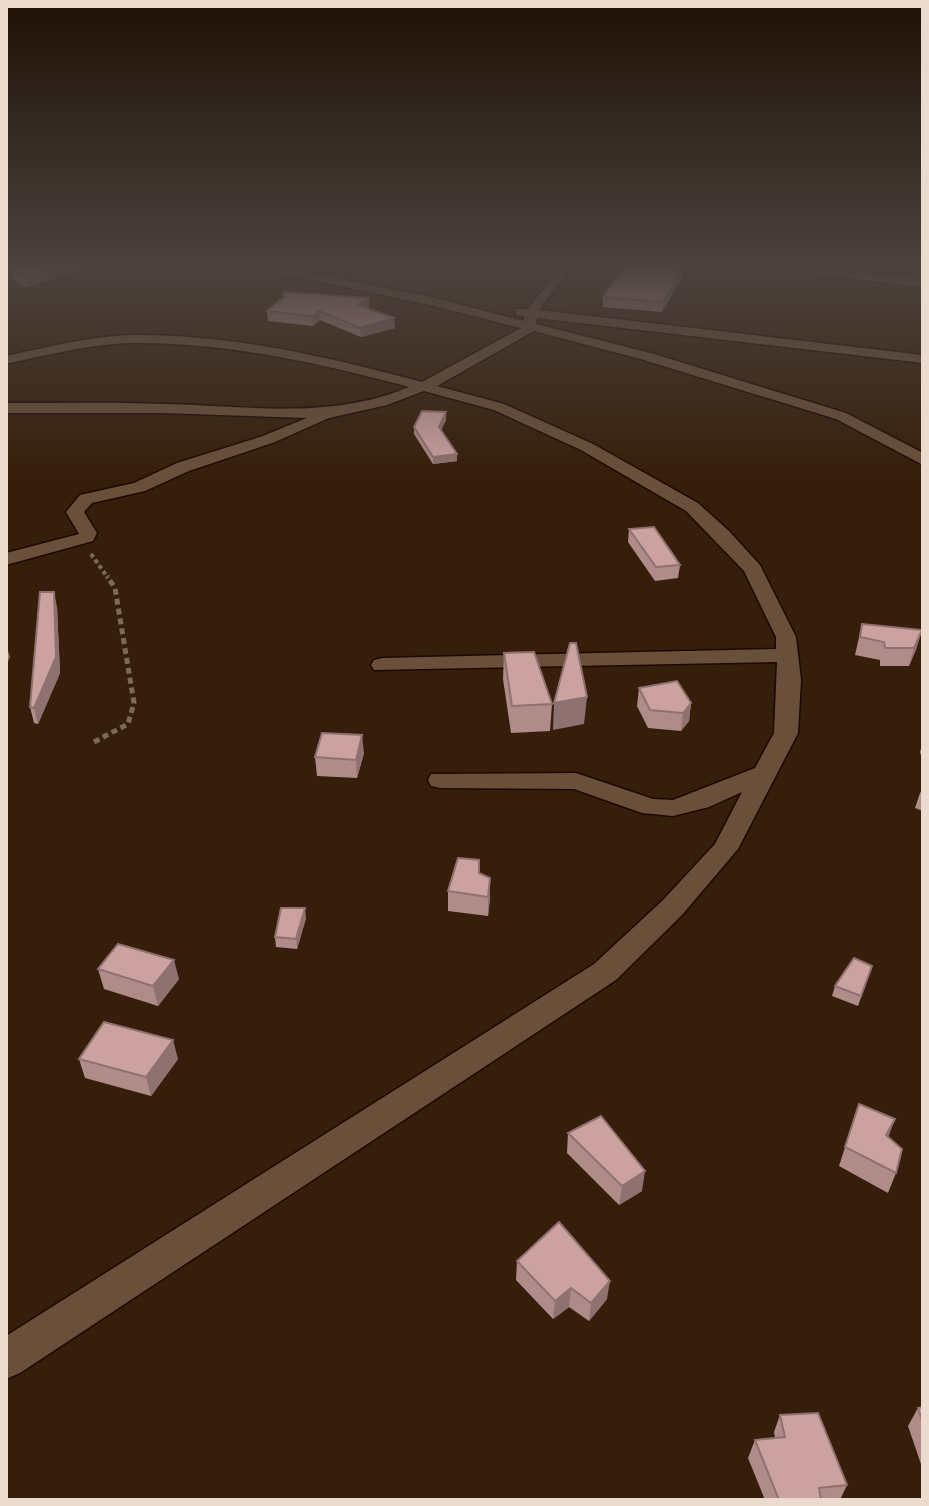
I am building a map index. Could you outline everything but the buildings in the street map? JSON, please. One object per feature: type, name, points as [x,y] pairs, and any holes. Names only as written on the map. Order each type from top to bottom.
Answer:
[{"type":"street","points":[[6,559],[82,540],[88,533],[75,512],[86,499],[139,487],[183,467],[258,443],[328,414],[375,404],[427,386],[516,337]]},
{"type":"street","points":[[564,337],[649,357],[841,416],[923,460]]},
{"type":"street","points":[[738,337],[923,359]]},
{"type":"street","points":[[6,360],[77,344],[151,340],[294,355],[427,386],[499,407],[587,447],[692,507],[753,569],[786,637],[790,680],[786,733],[725,849],[672,908],[605,972],[6,1359]]},
{"type":"street","points":[[6,408],[161,408],[328,414]]},
{"type":"street","points":[[236,412],[258,443]]},
{"type":"street","points":[[382,665],[789,655]]},
{"type":"street","points":[[440,780],[576,781],[651,807],[673,808],[700,801],[765,773]]},
{"type":"path","points":[[82,540],[115,588],[134,703],[128,724],[94,742]]}]
